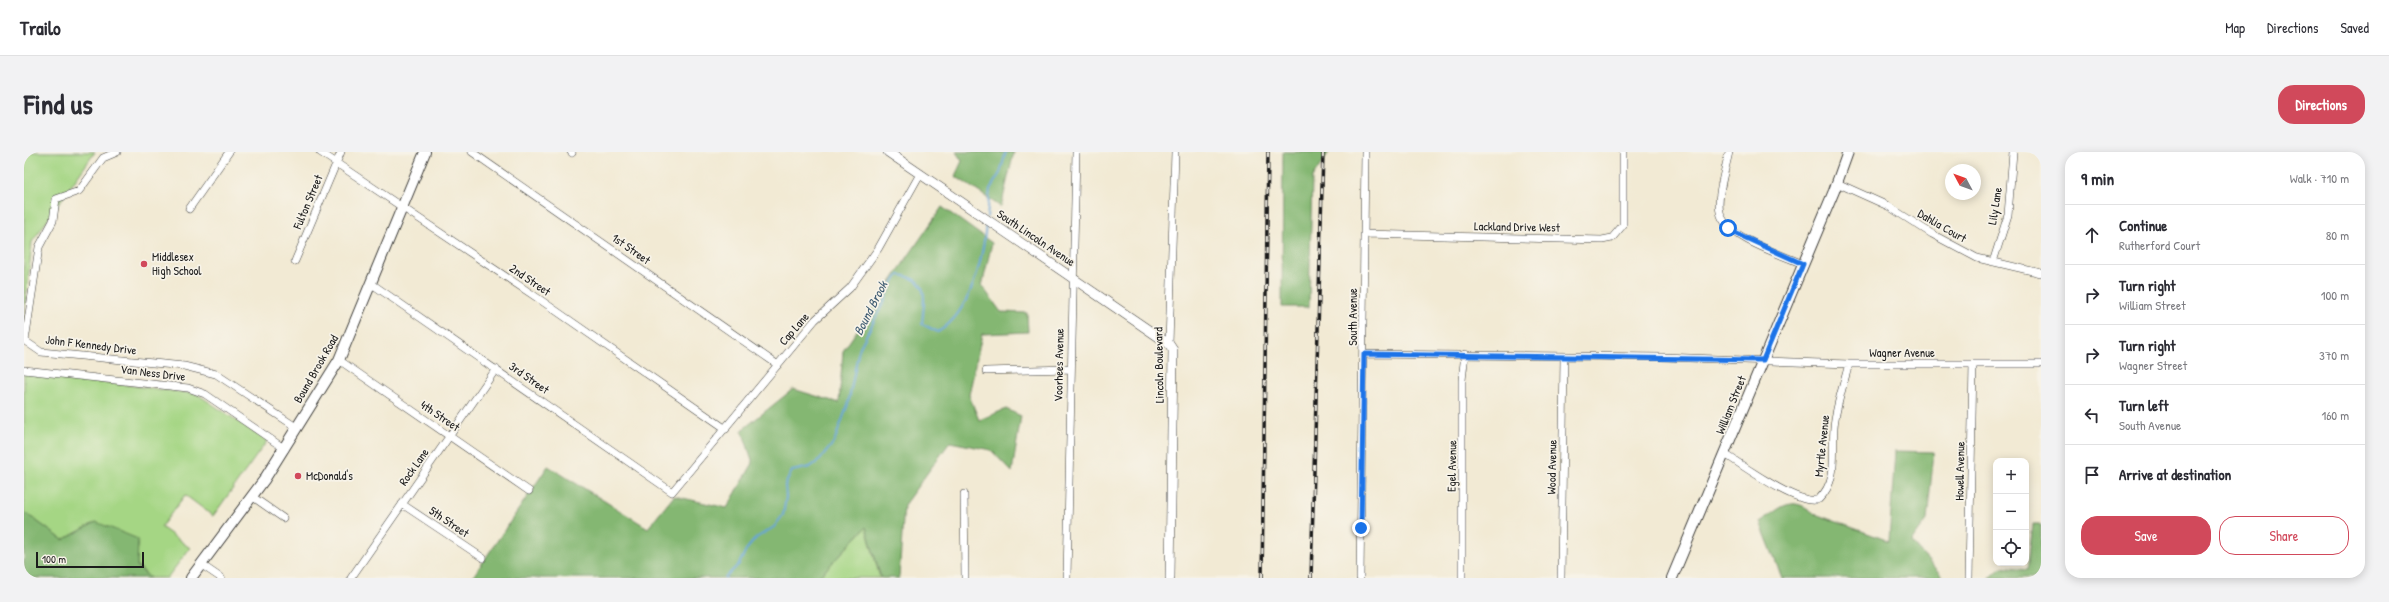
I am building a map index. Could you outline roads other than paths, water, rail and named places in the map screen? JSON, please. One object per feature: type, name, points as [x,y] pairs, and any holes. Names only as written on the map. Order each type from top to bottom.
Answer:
[{"type":"main road","name":"Bound Brook Road","points":[[192,578],[253,497],[285,449],[296,427],[339,360],[372,284],[425,152]]},
{"type":"main road","name":"William Street","points":[[1672,578],[1837,183],[1848,152]]},
{"type":"street","name":"John F Kennedy Drive","points":[[117,152],[103,158],[79,190],[56,199],[53,221],[39,247],[25,342],[41,352],[184,366],[216,374],[296,427]]},
{"type":"street","points":[[189,209],[229,152]]},
{"type":"street","name":"2nd Street","points":[[320,152],[403,206],[726,429]]},
{"type":"street","name":"Fulton Street","points":[[295,261],[341,152]]},
{"type":"street","name":"1st Street","points":[[472,152],[778,365]]},
{"type":"street","name":"South Lincoln Avenue","points":[[888,152],[1170,344]]},
{"type":"street","name":"Voorhees Avenue","points":[[1067,578],[1070,369],[1076,152]]},
{"type":"street","name":"Lincoln Boulevard","points":[[1170,578],[1173,350],[1170,344],[1175,152]]},
{"type":"street","name":"South Avenue","points":[[1360,578],[1364,354],[1365,152]]},
{"type":"street","name":"Lackland Drive West","points":[[1365,234],[1602,240],[1612,238],[1623,225],[1623,152]]},
{"type":"street","points":[[1728,152],[1719,207],[1725,224],[1735,233],[1803,264]]},
{"type":"street","name":"Lily Lane","points":[[1993,262],[2008,215],[2013,152]]},
{"type":"street","name":"Cap Lane","points":[[672,492],[726,429],[815,320],[850,288],[878,249],[920,174]]},
{"type":"street","name":"Dahlia Court","points":[[1837,183],[1888,206],[1932,234],[1977,258],[2041,273]]},
{"type":"street","name":"3rd Street","points":[[372,284],[672,492]]},
{"type":"street","name":"Wagner Avenue","points":[[1364,354],[1464,354],[1763,360],[1849,364],[2041,364]]},
{"type":"street","name":"Egel Avenue","points":[[1462,578],[1462,380],[1464,354]]},
{"type":"street","name":"Wood Avenue","points":[[1561,578],[1564,357]]},
{"type":"street","name":"4th Street","points":[[339,360],[529,491]]},
{"type":"street","name":"Myrtle Avenue","points":[[1725,454],[1787,492],[1815,501],[1827,490],[1832,475],[1835,418],[1849,364]]},
{"type":"street","name":"Howell Avenue","points":[[1969,578],[1973,364]]},
{"type":"street","name":"Rock Lane","points":[[352,576],[496,369]]},
{"type":"street","points":[[986,371],[1070,369]]},
{"type":"street","name":"Van Ness Drive","points":[[24,370],[188,388],[205,394],[285,449]]},
{"type":"street","points":[[964,494],[965,578]]},
{"type":"street","points":[[253,497],[283,518]]},
{"type":"street","name":"5th Street","points":[[402,504],[483,558]]},
{"type":"street","points":[[202,564],[221,578]]},
{"type":"street","points":[[352,576],[361,578]]},
{"type":"waterway","name":"Bound Brook","points":[[987,217],[990,189],[1000,173],[1006,152]]},
{"type":"waterway","name":"Bound Brook","points":[[725,578],[739,564],[746,550],[756,538],[774,527],[783,515],[786,497],[785,485],[792,471],[810,467],[820,460],[834,442],[848,404],[859,349],[886,298],[892,283],[899,275],[909,277],[921,286],[924,299],[922,324],[938,332],[959,312],[967,298],[973,284],[982,253],[986,223]]},
{"type":"railway","points":[[1262,578],[1268,152]]},
{"type":"railway","points":[[1311,578],[1323,152]]},
{"type":"place","name":"Middlesex High School","points":[[144,264]]},
{"type":"place","name":"McDonald's","points":[[298,476]]}]
